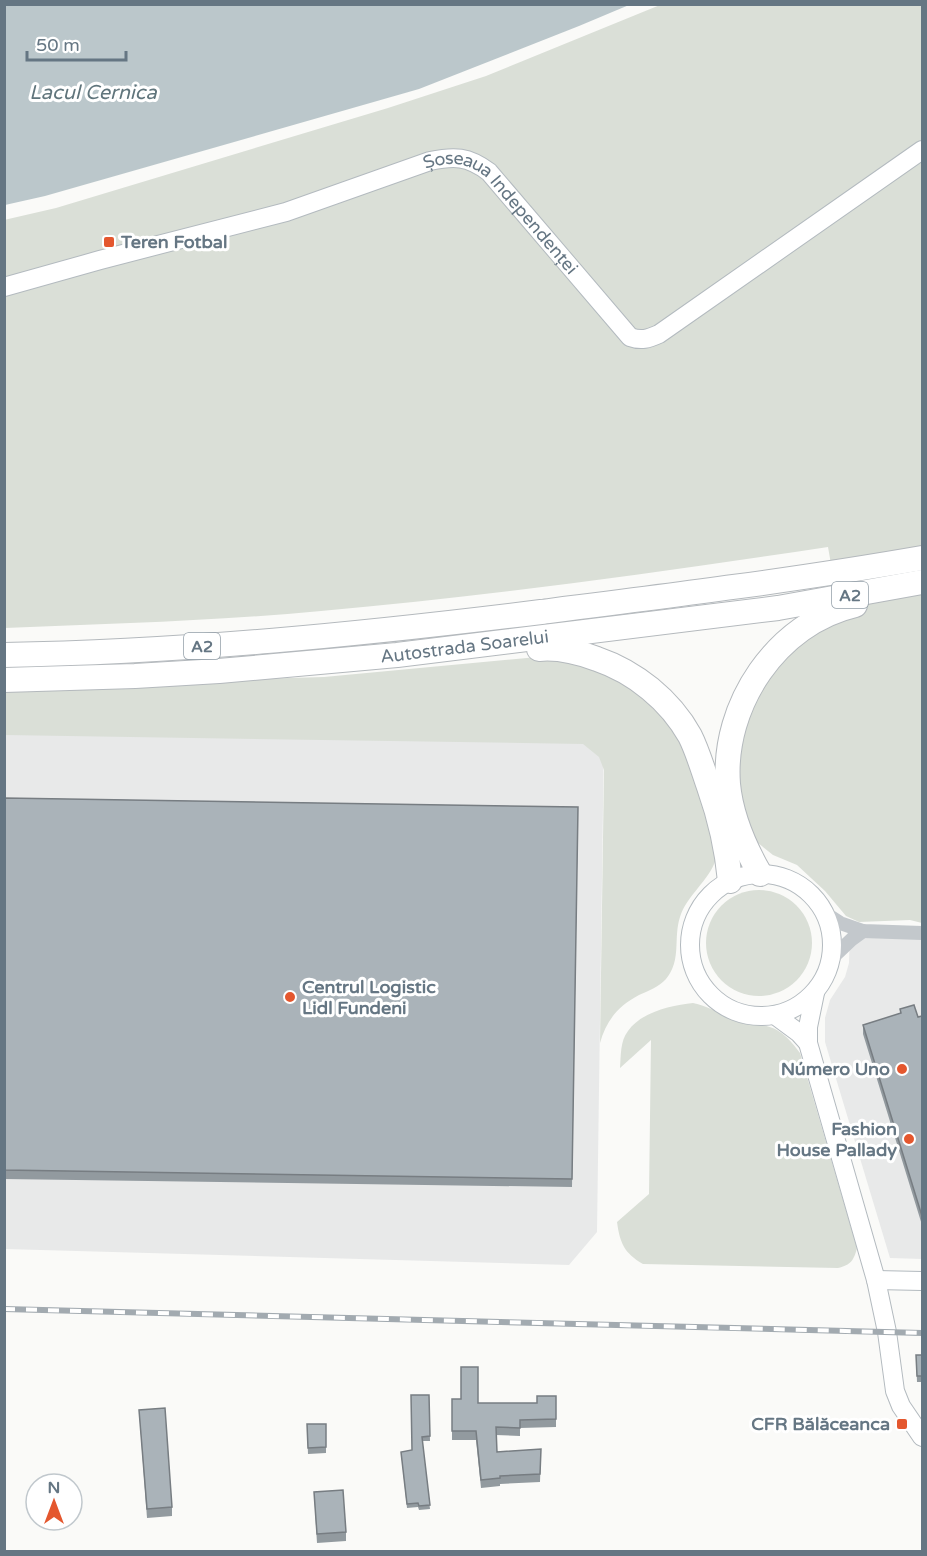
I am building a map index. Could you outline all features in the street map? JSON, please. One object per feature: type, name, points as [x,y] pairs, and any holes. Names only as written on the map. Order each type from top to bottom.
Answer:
[{"type":"highway","points":[[855,570],[922,540]]},
{"type":"highway","name":"Autostrada Soarelui","points":[[4,656],[151,650],[400,629],[855,570],[922,558]]},
{"type":"highway","name":"Autostrada Soarelui","points":[[4,680],[219,671],[397,656],[778,608],[922,582]]},
{"type":"highway","points":[[760,874],[742,839],[728,783],[731,740],[737,715],[748,688],[782,645],[817,620],[845,608],[922,588]]},
{"type":"highway","points":[[397,656],[430,662],[549,648],[578,652],[609,663],[638,679],[660,697],[690,736],[722,828],[728,854],[730,881]]},
{"type":"street","name":"Șoseaua Independenței","points":[[4,287],[286,212],[430,161],[463,158],[475,162],[489,172],[630,337],[638,340],[648,339],[659,334],[922,150]]},
{"type":"street","points":[[826,914],[833,943],[829,971],[815,993],[797,1008],[776,1016],[742,1015],[726,1008],[713,998],[701,984],[693,968],[690,950],[691,929],[699,909],[713,893],[730,881],[745,876],[760,874],[778,876],[795,882],[810,893],[826,914],[840,923],[863,932],[922,933]]},
{"type":"street","points":[[832,958],[863,932]]},
{"type":"street","points":[[815,993],[807,1043],[876,1280],[896,1391],[901,1406],[922,1437]]},
{"type":"street","points":[[776,1016],[799,1033],[807,1043]]},
{"type":"street","points":[[876,1280],[922,1281]]},
{"type":"shaded area","points":[[660,5],[922,5],[922,923],[910,920],[859,922],[846,916],[825,891],[797,865],[773,855],[753,839],[740,804],[739,743],[754,699],[770,675],[801,640],[840,616],[828,547],[575,583],[385,605],[203,620],[5,628],[4,220],[56,208],[388,108],[486,76]]},
{"type":"shaded area","points":[[559,655],[629,681],[678,732],[696,771],[716,859],[713,867],[683,909],[678,925],[676,957],[671,972],[660,984],[619,1009],[609,1021],[600,1043],[604,770],[599,757],[583,744],[5,735],[4,686],[324,677]]},
{"type":"shaded area","name":"Centrul Logistic Lidl Fundeni","points":[[4,707],[604,734],[597,1232],[569,1265],[5,1249]]},
{"type":"shaded area","points":[[759,890],[779,894],[796,906],[808,923],[812,943],[808,963],[796,980],[779,992],[759,996],[739,992],[722,980],[710,963],[706,943],[710,923],[722,906],[739,894]]},
{"type":"shaded area","points":[[850,929],[922,934],[922,1259],[890,1258],[825,1042],[825,1018],[830,1000],[845,977],[849,963]]},
{"type":"shaded area","points":[[693,1003],[741,1021],[775,1029],[783,1034],[800,1053],[857,1248],[849,1264],[838,1268],[643,1264],[631,1256],[624,1247],[617,1222],[649,1194],[651,1040],[620,1068],[621,1049],[628,1031],[641,1019],[667,1008]]},
{"type":"water","name":"Lacul Cernica","points":[[5,4],[629,5],[419,89],[45,196],[5,205]]},
{"type":"building","name":"Centrul Logistic Lidl Fundeni","points":[[4,798],[578,807],[572,1179],[4,1170]]},
{"type":"building","name":"Fashion House Pallady","points":[[914,1005],[918,1017],[922,1016],[922,1216],[863,1025],[901,1013],[900,1009]]},
{"type":"building","points":[[916,1355],[922,1355],[922,1376],[917,1376]]},
{"type":"building","points":[[461,1367],[478,1367],[478,1403],[537,1403],[537,1396],[556,1396],[556,1419],[520,1420],[520,1428],[496,1427],[497,1452],[541,1449],[540,1474],[500,1476],[500,1478],[481,1480],[476,1431],[452,1431],[452,1399],[461,1399]]},
{"type":"building","points":[[411,1395],[429,1395],[430,1436],[422,1437],[430,1505],[407,1504],[401,1452],[412,1450]]},
{"type":"building","points":[[165,1408],[172,1507],[147,1509],[139,1410]]},
{"type":"building","points":[[307,1424],[326,1424],[326,1447],[308,1448]]},
{"type":"building","points":[[343,1490],[346,1532],[317,1534],[314,1492]]},
{"type":"railway","points":[[4,1309],[922,1333]]},
{"type":"place","name":"Teren Fotbal","points":[[109,242]]},
{"type":"place","name":"Centrul Logistic Lidl Fundeni","points":[[290,997]]},
{"type":"place","name":"Número Uno","points":[[902,1069]]},
{"type":"place","name":"Fashion House Pallady","points":[[909,1139]]},
{"type":"place","name":"CFR Bălăceanca","points":[[902,1424]]}]
